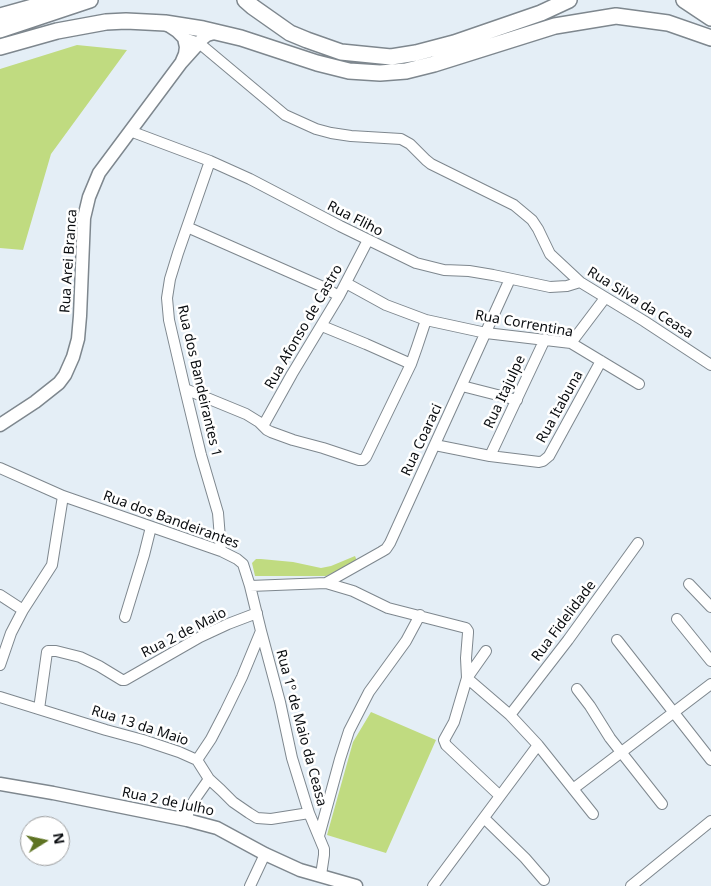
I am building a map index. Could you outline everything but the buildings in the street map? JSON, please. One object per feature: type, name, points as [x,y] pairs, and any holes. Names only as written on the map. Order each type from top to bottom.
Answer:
[{"type":"highway","points":[[0,16],[58,0]]},
{"type":"highway","points":[[0,30],[90,0]]},
{"type":"highway","points":[[245,0],[290,33],[307,40],[341,52],[391,57],[416,53],[454,43],[541,13],[570,0]]},
{"type":"highway","points":[[684,0],[711,18]]},
{"type":"highway","points":[[704,0],[711,4]]},
{"type":"highway","points":[[0,47],[57,31],[106,22],[165,23],[204,29],[241,38],[325,65],[350,71],[380,73],[406,71],[434,64],[555,26],[616,16],[668,24],[711,38]]},
{"type":"main road","points":[[165,23],[184,38]]},
{"type":"main road","name":"Rua Arei Branca","points":[[0,425],[35,402],[59,382],[65,375],[73,357],[78,339],[80,316],[84,218],[88,197],[99,173],[181,63],[202,39],[207,35],[217,32]]},
{"type":"main road","name":"Rua Arei Branca","points":[[181,63],[186,47],[184,38]]},
{"type":"main road","name":"Rua 2 de Julho","points":[[0,784],[187,820],[217,828],[265,854],[300,870],[356,886]]},
{"type":"street","name":"Rua Silva da Ceasa","points":[[184,38],[199,44],[285,115],[316,129],[331,133],[401,139],[410,144],[431,164],[514,205],[532,220],[550,254],[580,282],[711,365]]},
{"type":"street","name":"Rua Fliho","points":[[130,131],[210,161],[250,179],[403,258],[444,270],[468,271],[554,288],[580,282]]},
{"type":"street","name":"Rua dos Bandeirantes 1","points":[[210,161],[170,279],[167,298],[169,320],[185,388],[201,455],[218,513],[221,551]]},
{"type":"street","points":[[187,226],[321,286],[339,296]]},
{"type":"street","name":"Rua Afonso de Castro","points":[[263,426],[339,296],[368,240]]},
{"type":"street","name":"Rua Coaraci","points":[[326,583],[386,549],[390,543],[510,279]]},
{"type":"street","name":"Rua Correntina","points":[[346,283],[386,305],[426,320],[486,333],[570,343],[639,384]]},
{"type":"street","points":[[570,343],[605,298]]},
{"type":"street","points":[[185,388],[246,414],[271,432],[363,460],[410,364],[426,320]]},
{"type":"street","points":[[322,326],[410,364]]},
{"type":"street","name":"Rua Itajulpe","points":[[490,456],[545,339]]},
{"type":"street","name":"Rua Itabuna","points":[[490,456],[539,462],[549,456],[601,362]]},
{"type":"street","points":[[462,386],[517,400]]},
{"type":"street","points":[[435,445],[490,456]]},
{"type":"street","name":"Rua dos Bandeirantes","points":[[0,468],[63,496],[238,558],[243,564],[250,586]]},
{"type":"street","points":[[0,665],[11,633],[23,610],[52,565],[63,496]]},
{"type":"street","points":[[125,617],[151,527]]},
{"type":"street","name":"Rua Fidelidade","points":[[510,715],[568,640],[638,543]]},
{"type":"street","points":[[250,586],[326,583],[353,591],[388,608],[464,627],[468,631],[466,664],[468,678],[510,715],[538,745],[593,814]]},
{"type":"street","points":[[689,584],[711,607]]},
{"type":"street","name":"Rua 1º de Maio da Ceasa","points":[[250,586],[280,702],[292,758],[309,813],[324,849],[321,875]]},
{"type":"street","points":[[0,595],[23,610]]},
{"type":"street","name":"Rua 2 de Maio","points":[[39,708],[46,652],[56,651],[80,657],[125,680],[200,637],[258,613]]},
{"type":"street","points":[[319,836],[340,759],[350,732],[369,692],[406,641],[420,615]]},
{"type":"street","points":[[677,619],[711,661]]},
{"type":"street","points":[[197,760],[212,739],[242,677],[261,631]]},
{"type":"street","points":[[617,640],[711,760]]},
{"type":"street","points":[[486,651],[468,678],[454,722],[444,739],[446,745],[500,796]]},
{"type":"street","points":[[573,789],[711,684]]},
{"type":"street","points":[[577,689],[620,752],[662,804]]},
{"type":"street","name":"Rua 13 da Maio","points":[[0,697],[143,740],[197,760],[209,779],[233,802],[257,818],[263,820],[309,813]]},
{"type":"street","points":[[433,886],[538,745]]},
{"type":"street","points":[[187,820],[195,799],[209,779]]},
{"type":"street","points":[[484,818],[525,858],[544,880]]},
{"type":"street","points":[[631,886],[711,821]]},
{"type":"street","points":[[250,886],[265,854]]},
{"type":"green space","points":[[77,45],[127,50],[51,154],[23,250],[0,248],[0,69]]},
{"type":"green space","points":[[355,556],[357,561],[326,576],[255,576],[252,563],[256,559],[261,559],[293,562],[321,568]]},
{"type":"green space","points":[[371,712],[436,740],[386,853],[327,835],[353,742]]}]
